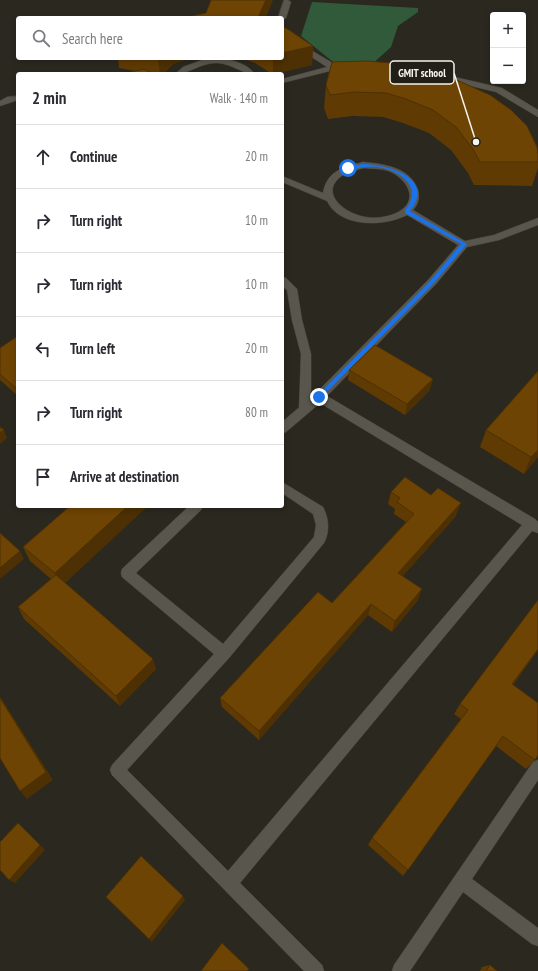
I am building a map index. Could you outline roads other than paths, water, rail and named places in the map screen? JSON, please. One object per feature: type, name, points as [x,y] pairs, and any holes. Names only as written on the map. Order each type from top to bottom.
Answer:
[{"type":"street","points":[[283,16],[287,2]]},
{"type":"street","points":[[284,36],[333,67]]},
{"type":"street","points":[[182,72],[190,67],[214,61],[239,65],[248,72]]},
{"type":"street","points":[[284,81],[298,78],[333,67],[355,67]]},
{"type":"street","points":[[408,70],[438,74],[499,90],[538,114]]},
{"type":"street","points":[[0,104],[10,99],[16,98]]},
{"type":"street","points":[[362,165],[392,169],[404,176],[412,184],[416,193],[414,203],[407,211],[390,219],[369,221],[343,214],[333,206],[328,198],[327,189],[330,181],[337,174],[348,168],[362,165]]},
{"type":"street","points":[[284,180],[328,198]]},
{"type":"street","points":[[407,211],[464,244]]},
{"type":"street","points":[[284,427],[319,397],[432,282],[464,244],[496,238],[538,221]]},
{"type":"street","points":[[284,282],[292,289],[297,320],[306,354],[305,409]]},
{"type":"street","points":[[229,884],[534,526],[319,397]]},
{"type":"street","points":[[284,488],[319,511],[322,525],[320,539],[224,652],[116,770],[316,971]]},
{"type":"street","points":[[195,508],[127,573],[224,652]]},
{"type":"street","points":[[400,971],[538,767]]},
{"type":"street","points":[[462,880],[538,938]]},
{"type":"place","name":"GMIT school","points":[[476,142]]}]
